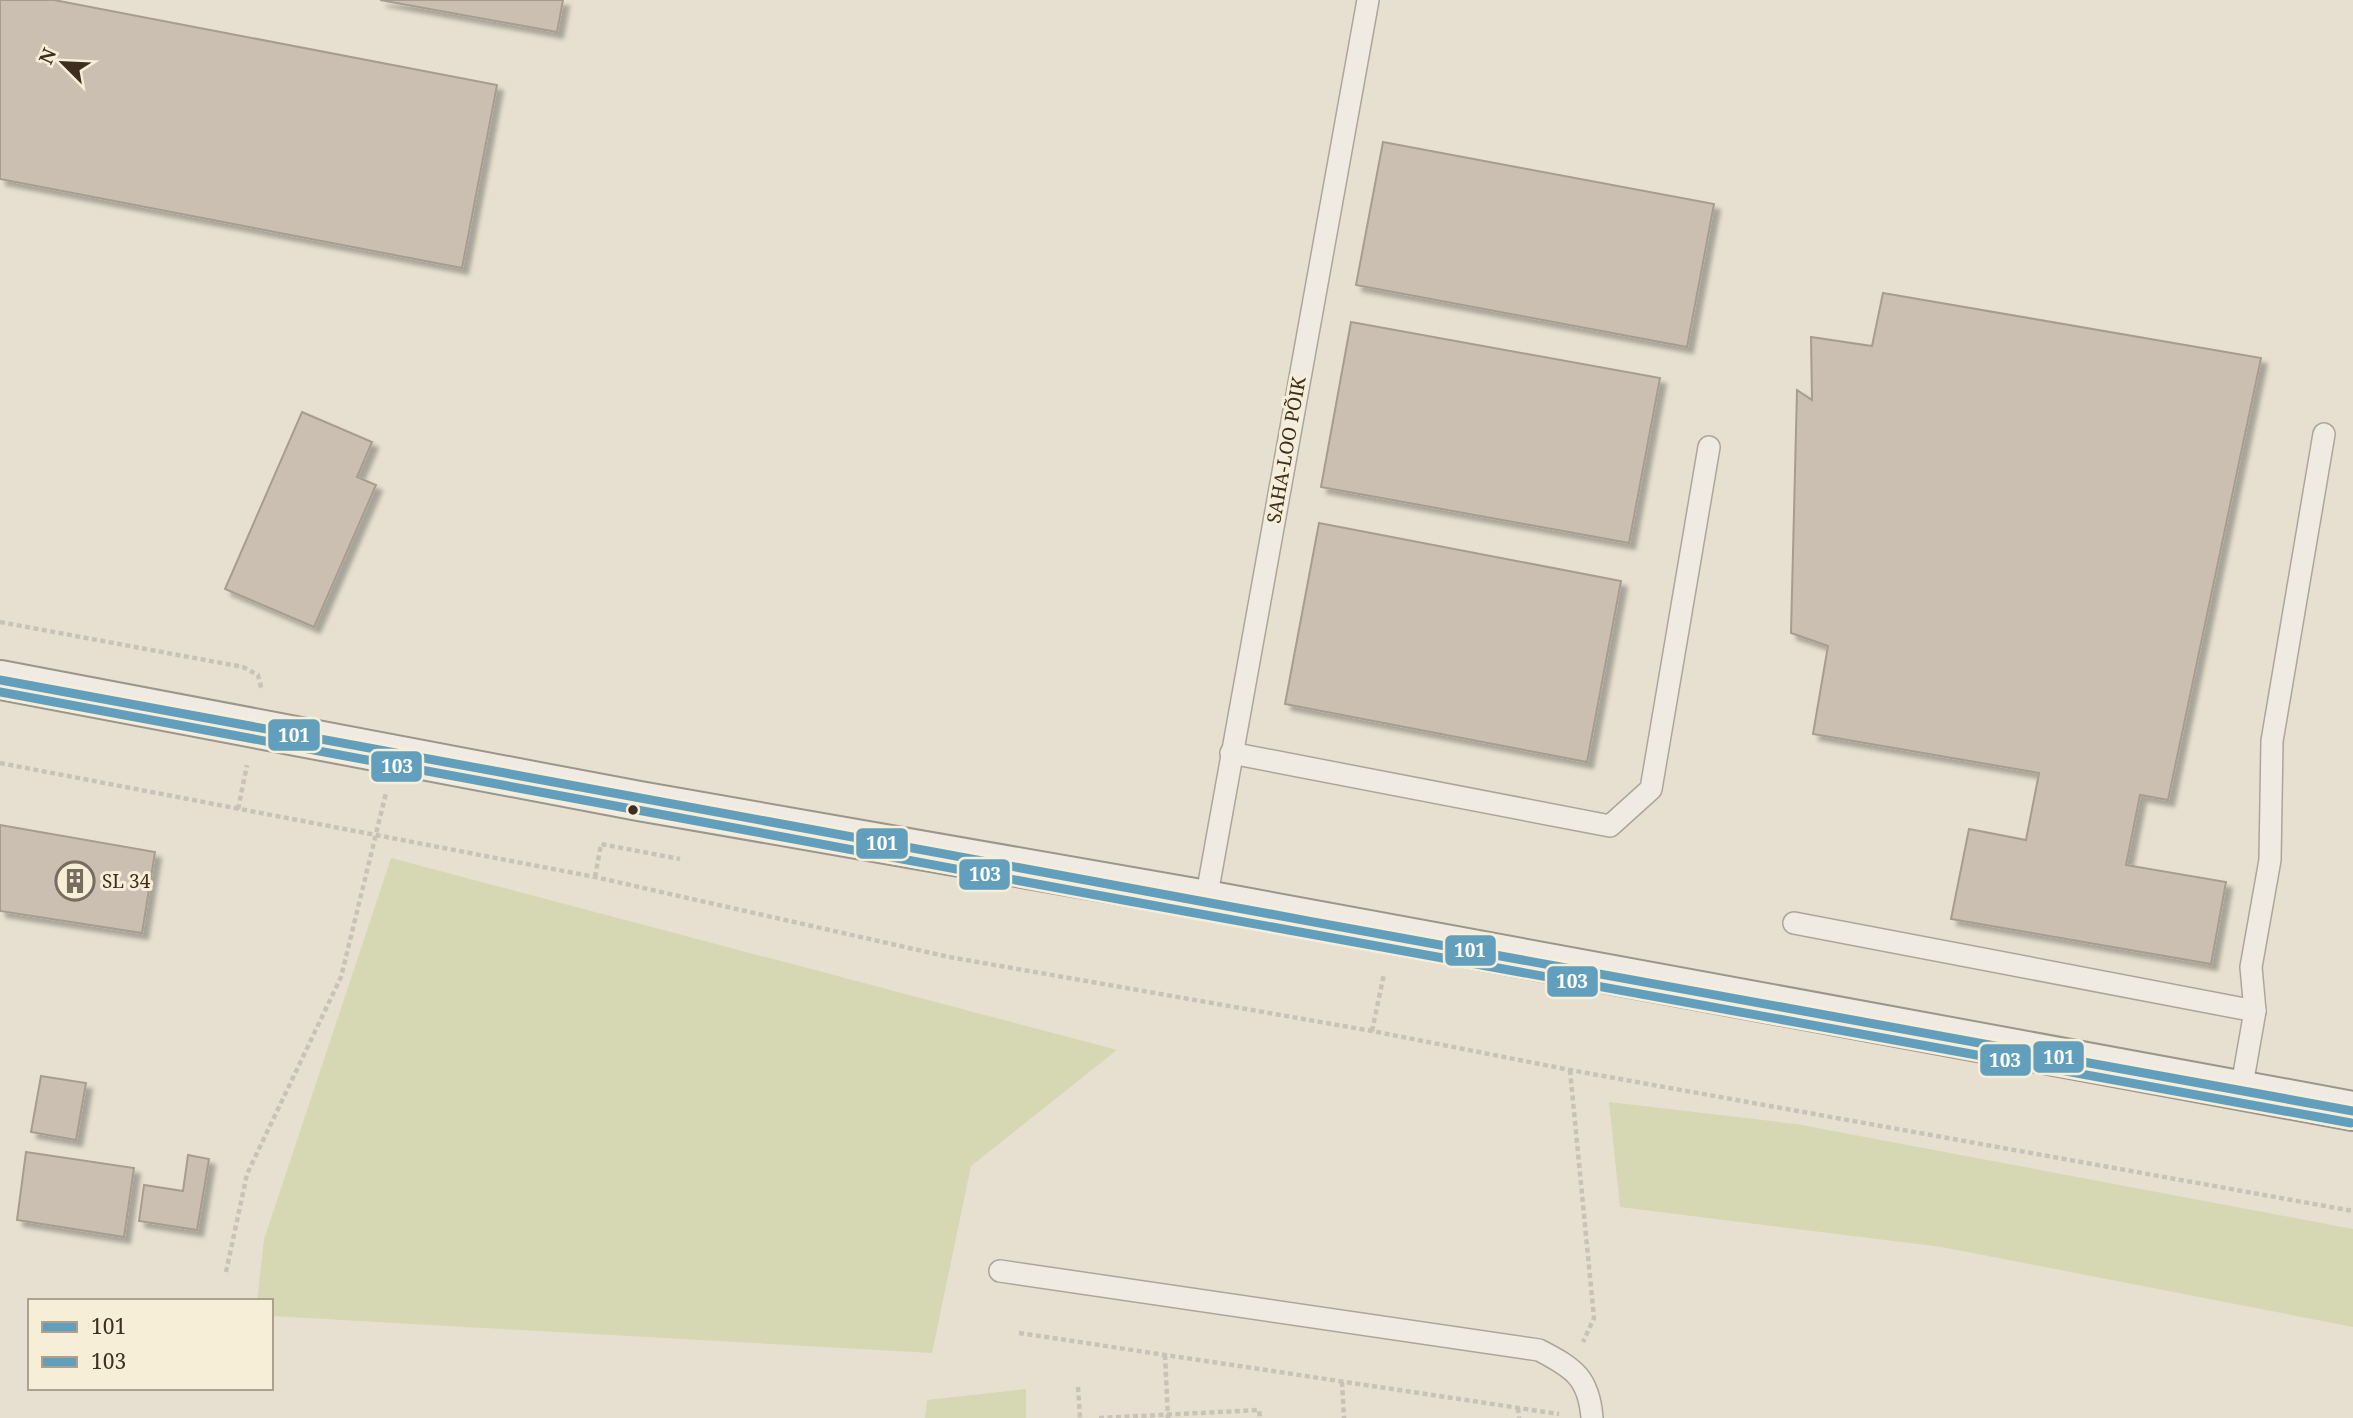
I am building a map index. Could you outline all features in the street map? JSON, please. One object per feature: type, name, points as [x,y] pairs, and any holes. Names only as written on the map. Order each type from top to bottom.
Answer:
[{"type":"main road","points":[[0,680],[639,802],[1206,900],[2353,1111]]},
{"type":"lane","name":"SAHA-LOO PÕIK","points":[[1206,900],[1368,0]]},
{"type":"lane","points":[[2241,1091],[2255,1011],[2251,967],[2270,860],[2272,741],[2324,433]]},
{"type":"lane","points":[[1231,753],[1610,826],[1651,789],[1709,447]]},
{"type":"lane","points":[[1794,923],[2255,1011]]},
{"type":"lane","points":[[1000,1271],[1539,1350],[1570,1366],[1590,1394],[1592,1418]]},
{"type":"path","points":[[226,1272],[247,1174],[341,977],[374,833],[396,755]]},
{"type":"path","points":[[0,763],[595,877],[949,957],[1372,1031],[1570,1070],[2353,1211]]},
{"type":"path","points":[[595,877],[601,844],[680,859]]},
{"type":"path","points":[[1372,1031],[1393,935]]},
{"type":"path","points":[[1570,1070],[1594,1318],[1570,1366]]},
{"type":"path","points":[[1020,1333],[1565,1415]]},
{"type":"path","points":[[1165,1355],[1168,1416]]},
{"type":"path","points":[[1342,1382],[1344,1418]]},
{"type":"path","points":[[1078,1387],[1080,1418]]},
{"type":"path","points":[[1518,1408],[1519,1418]]},
{"type":"path","points":[[1099,1418],[1259,1410],[1260,1418]]},
{"type":"green space","points":[[391,858],[1117,1050],[971,1166],[932,1353],[273,1316],[273,1299],[257,1299],[264,1239]]},
{"type":"green space","points":[[1609,1102],[1796,1124],[2353,1229],[2353,1327],[1942,1247],[1620,1207]]},
{"type":"green space","points":[[1026,1389],[1026,1418],[925,1418],[927,1400]]},
{"type":"building","points":[[0,0],[54,0],[497,85],[462,268],[0,179]]},
{"type":"building","points":[[380,0],[563,0],[557,32]]},
{"type":"building","points":[[1383,142],[1714,204],[1687,347],[1356,285]]},
{"type":"building","points":[[1883,293],[2261,358],[2168,800],[2140,795],[2126,865],[2226,882],[2211,964],[1951,919],[1969,829],[2026,840],[2039,773],[1813,734],[1828,646],[1791,633],[1797,390],[1812,400],[1811,337],[1872,346]]},
{"type":"building","points":[[1351,322],[1660,378],[1629,543],[1321,487]]},
{"type":"building","points":[[302,412],[372,442],[357,477],[376,485],[314,627],[225,589]]},
{"type":"building","points":[[1319,523],[1621,581],[1587,762],[1285,704]]},
{"type":"building","name":"SL 34","points":[[0,825],[155,852],[142,933],[0,911]]},
{"type":"building","points":[[41,1076],[86,1083],[76,1140],[31,1132]]},
{"type":"building","points":[[26,1152],[134,1168],[124,1237],[17,1220]]},
{"type":"building","points":[[188,1155],[209,1159],[197,1230],[139,1221],[144,1185],[183,1191]]},
{"type":"transit line","name":"101","points":[[0,680],[2353,1111]]},
{"type":"transit line","name":"103","points":[[0,692],[881,856],[2351,1123]]},
{"type":"place","name":"SL 34","points":[[75,881]]}]
